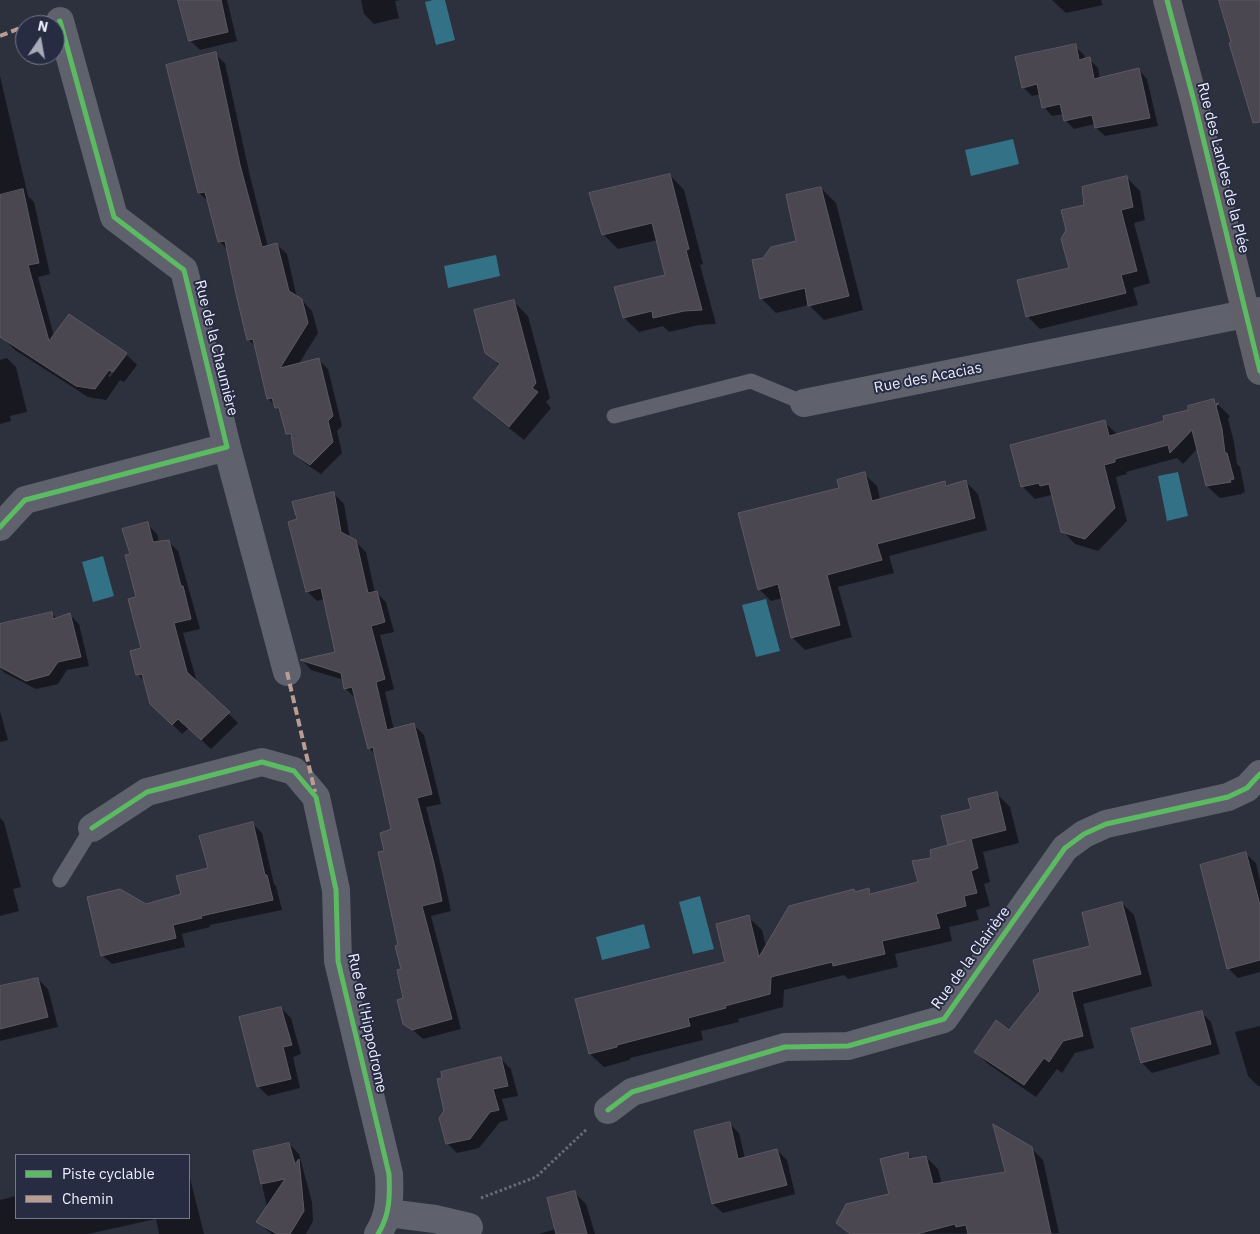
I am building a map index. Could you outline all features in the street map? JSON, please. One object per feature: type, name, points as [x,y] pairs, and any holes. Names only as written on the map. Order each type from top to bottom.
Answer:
[{"type":"street","name":"Rue des Landes de la Plée","points":[[1167,0],[1253,313],[1260,371]]},
{"type":"street","name":"Rue de la Chaumière","points":[[65,39],[114,217],[184,270],[227,447],[287,672]]},
{"type":"street","name":"Rue des Acacias","points":[[804,403],[1253,313]]},
{"type":"street","points":[[0,526],[25,500],[227,447]]},
{"type":"street","name":"Rue de l'Hippodrome","points":[[92,828],[147,792],[262,762],[294,771],[316,797],[336,890],[338,962],[389,1174],[390,1197],[383,1224],[435,1220],[469,1227]]},
{"type":"street","name":"Rue de la Clairière","points":[[608,1110],[632,1092],[785,1047],[848,1046],[944,1019],[1065,848],[1084,834],[1106,824],[1228,797],[1247,788],[1260,774]]},
{"type":"lane","name":"Rue des Acacias","points":[[614,416],[751,381],[804,403]]},
{"type":"lane","points":[[60,880],[92,828]]},
{"type":"path","points":[[435,1220],[458,1207],[536,1177],[608,1110]]},
{"type":"water","points":[[445,0],[455,40],[436,45],[425,2]]},
{"type":"water","points":[[1013,139],[1019,164],[971,176],[965,150]]},
{"type":"water","points":[[496,255],[500,276],[448,288],[444,266]]},
{"type":"water","points":[[1178,472],[1188,516],[1167,521],[1158,476]]},
{"type":"water","points":[[103,556],[114,596],[93,602],[82,562]]},
{"type":"water","points":[[766,599],[780,651],[756,657],[742,605]]},
{"type":"water","points":[[700,896],[714,949],[693,954],[679,902]]},
{"type":"water","points":[[644,924],[650,948],[602,960],[596,937]]},
{"type":"building","points":[[178,0],[221,0],[228,32],[189,41]]},
{"type":"building","points":[[1219,0],[1260,0],[1260,122],[1253,123],[1229,43],[1231,43]]},
{"type":"building","points":[[1076,44],[1079,60],[1090,57],[1094,79],[1139,68],[1150,118],[1095,128],[1092,115],[1064,121],[1060,104],[1042,108],[1037,84],[1022,88],[1015,57]]},
{"type":"building","points":[[216,52],[240,165],[262,247],[277,243],[289,291],[302,299],[308,323],[280,368],[319,358],[333,416],[328,421],[333,442],[310,465],[294,454],[291,434],[286,434],[279,408],[275,408],[272,398],[267,399],[253,339],[247,340],[225,241],[218,242],[205,192],[198,193],[166,65]]},
{"type":"building","points":[[670,174],[689,249],[686,250],[702,310],[684,311],[653,318],[652,311],[623,318],[614,287],[665,275],[652,223],[602,235],[589,193]]},
{"type":"building","points":[[1127,176],[1133,207],[1121,210],[1137,271],[1121,275],[1126,293],[1026,317],[1017,280],[1069,268],[1061,239],[1066,230],[1061,210],[1084,205],[1082,187]]},
{"type":"building","points":[[821,187],[849,296],[808,306],[805,288],[760,299],[752,260],[763,258],[771,247],[796,241],[786,195]]},
{"type":"building","points":[[23,189],[39,263],[28,265],[49,341],[69,314],[127,353],[113,372],[109,370],[95,389],[76,386],[0,337],[0,195]]},
{"type":"building","points":[[514,300],[536,383],[532,388],[538,392],[509,427],[473,398],[500,364],[485,353],[474,310]]},
{"type":"building","points":[[1214,399],[1215,404],[1219,403],[1216,406],[1222,429],[1225,453],[1227,453],[1234,479],[1230,480],[1231,482],[1206,486],[1192,430],[1170,453],[1168,445],[1115,459],[1115,462],[1104,465],[1115,508],[1085,539],[1061,532],[1049,484],[1040,486],[1039,483],[1021,487],[1010,445],[1105,420],[1109,436],[1164,421],[1163,416],[1188,410],[1188,406]]},
{"type":"building","points":[[865,472],[872,501],[945,481],[946,486],[966,480],[975,518],[877,544],[882,560],[827,575],[840,625],[791,638],[778,584],[758,590],[738,513],[839,488],[837,480]]},
{"type":"building","points":[[334,492],[341,532],[356,540],[368,593],[377,591],[385,622],[371,626],[385,679],[376,682],[387,730],[414,723],[432,794],[417,798],[442,901],[422,906],[452,1019],[412,1030],[403,1024],[397,1000],[403,998],[397,970],[401,969],[395,946],[398,945],[378,852],[384,851],[380,833],[391,829],[373,747],[368,749],[352,687],[344,689],[341,673],[300,660],[335,652],[321,588],[306,592],[288,522],[297,519],[292,502]]},
{"type":"building","points":[[148,522],[153,542],[169,540],[181,586],[183,586],[191,619],[174,623],[187,672],[230,712],[201,740],[178,719],[172,725],[150,704],[142,674],[136,675],[130,651],[141,648],[128,599],[136,597],[125,555],[130,554],[122,529]]},
{"type":"building","points":[[52,612],[53,619],[70,613],[81,657],[58,662],[49,675],[26,681],[0,667],[0,624]]},
{"type":"building","points":[[997,792],[1006,830],[971,839],[978,868],[971,871],[977,893],[964,896],[966,906],[936,914],[940,928],[882,941],[885,954],[833,966],[832,962],[771,977],[770,994],[688,1018],[690,1026],[589,1054],[575,999],[725,962],[716,924],[749,915],[759,957],[789,906],[854,889],[855,892],[869,888],[870,894],[918,882],[912,861],[931,858],[930,850],[948,845],[941,816],[971,809],[968,799]]},
{"type":"building","points":[[253,822],[265,875],[267,875],[273,900],[201,916],[202,918],[173,925],[176,938],[101,956],[87,897],[120,889],[146,904],[181,894],[176,876],[208,868],[199,836]]},
{"type":"building","points":[[1246,852],[1260,905],[1260,960],[1227,969],[1200,865]]},
{"type":"building","points":[[1122,902],[1141,974],[1072,992],[1083,1036],[1063,1041],[1049,1062],[1044,1058],[1024,1085],[974,1052],[996,1020],[1009,1030],[1040,991],[1033,960],[1090,946],[1082,913]]},
{"type":"building","points":[[38,978],[48,1017],[0,1029],[0,986]]},
{"type":"building","points":[[281,1007],[292,1045],[283,1047],[291,1079],[257,1087],[239,1017]]},
{"type":"building","points":[[1202,1011],[1211,1044],[1141,1063],[1131,1029]]},
{"type":"building","points":[[501,1057],[508,1086],[493,1089],[499,1110],[490,1112],[470,1139],[446,1144],[439,1118],[444,1111],[437,1079],[442,1078],[441,1072]]},
{"type":"building","points":[[730,1122],[738,1159],[777,1149],[787,1185],[712,1204],[694,1131]]},
{"type":"building","points":[[993,1124],[1032,1147],[1051,1234],[968,1234],[966,1225],[956,1227],[955,1224],[917,1234],[850,1234],[836,1223],[846,1204],[889,1194],[880,1159],[908,1152],[909,1159],[926,1156],[933,1184],[1005,1172]]},
{"type":"building","points":[[289,1143],[295,1164],[299,1159],[304,1211],[290,1234],[277,1234],[256,1222],[285,1179],[261,1184],[253,1151]]},
{"type":"building","points":[[575,1191],[587,1234],[556,1234],[547,1198]]},
{"type":"marked path","points":[[0,36],[15,30]]},
{"type":"marked path","points":[[287,672],[315,792]]},
{"type":"cycle path","points":[[1167,0],[1194,101],[1260,371]]},
{"type":"cycle path","points":[[0,527],[25,500],[227,447],[184,270],[114,217],[65,39]]},
{"type":"cycle path","points":[[92,828],[147,792],[262,762],[294,771],[316,797],[336,890],[338,961],[389,1174],[388,1205],[385,1220],[378,1234]]},
{"type":"cycle path","points":[[608,1110],[632,1092],[785,1047],[848,1046],[944,1019],[1065,848],[1084,834],[1106,824],[1228,797],[1247,788],[1260,774]]}]
